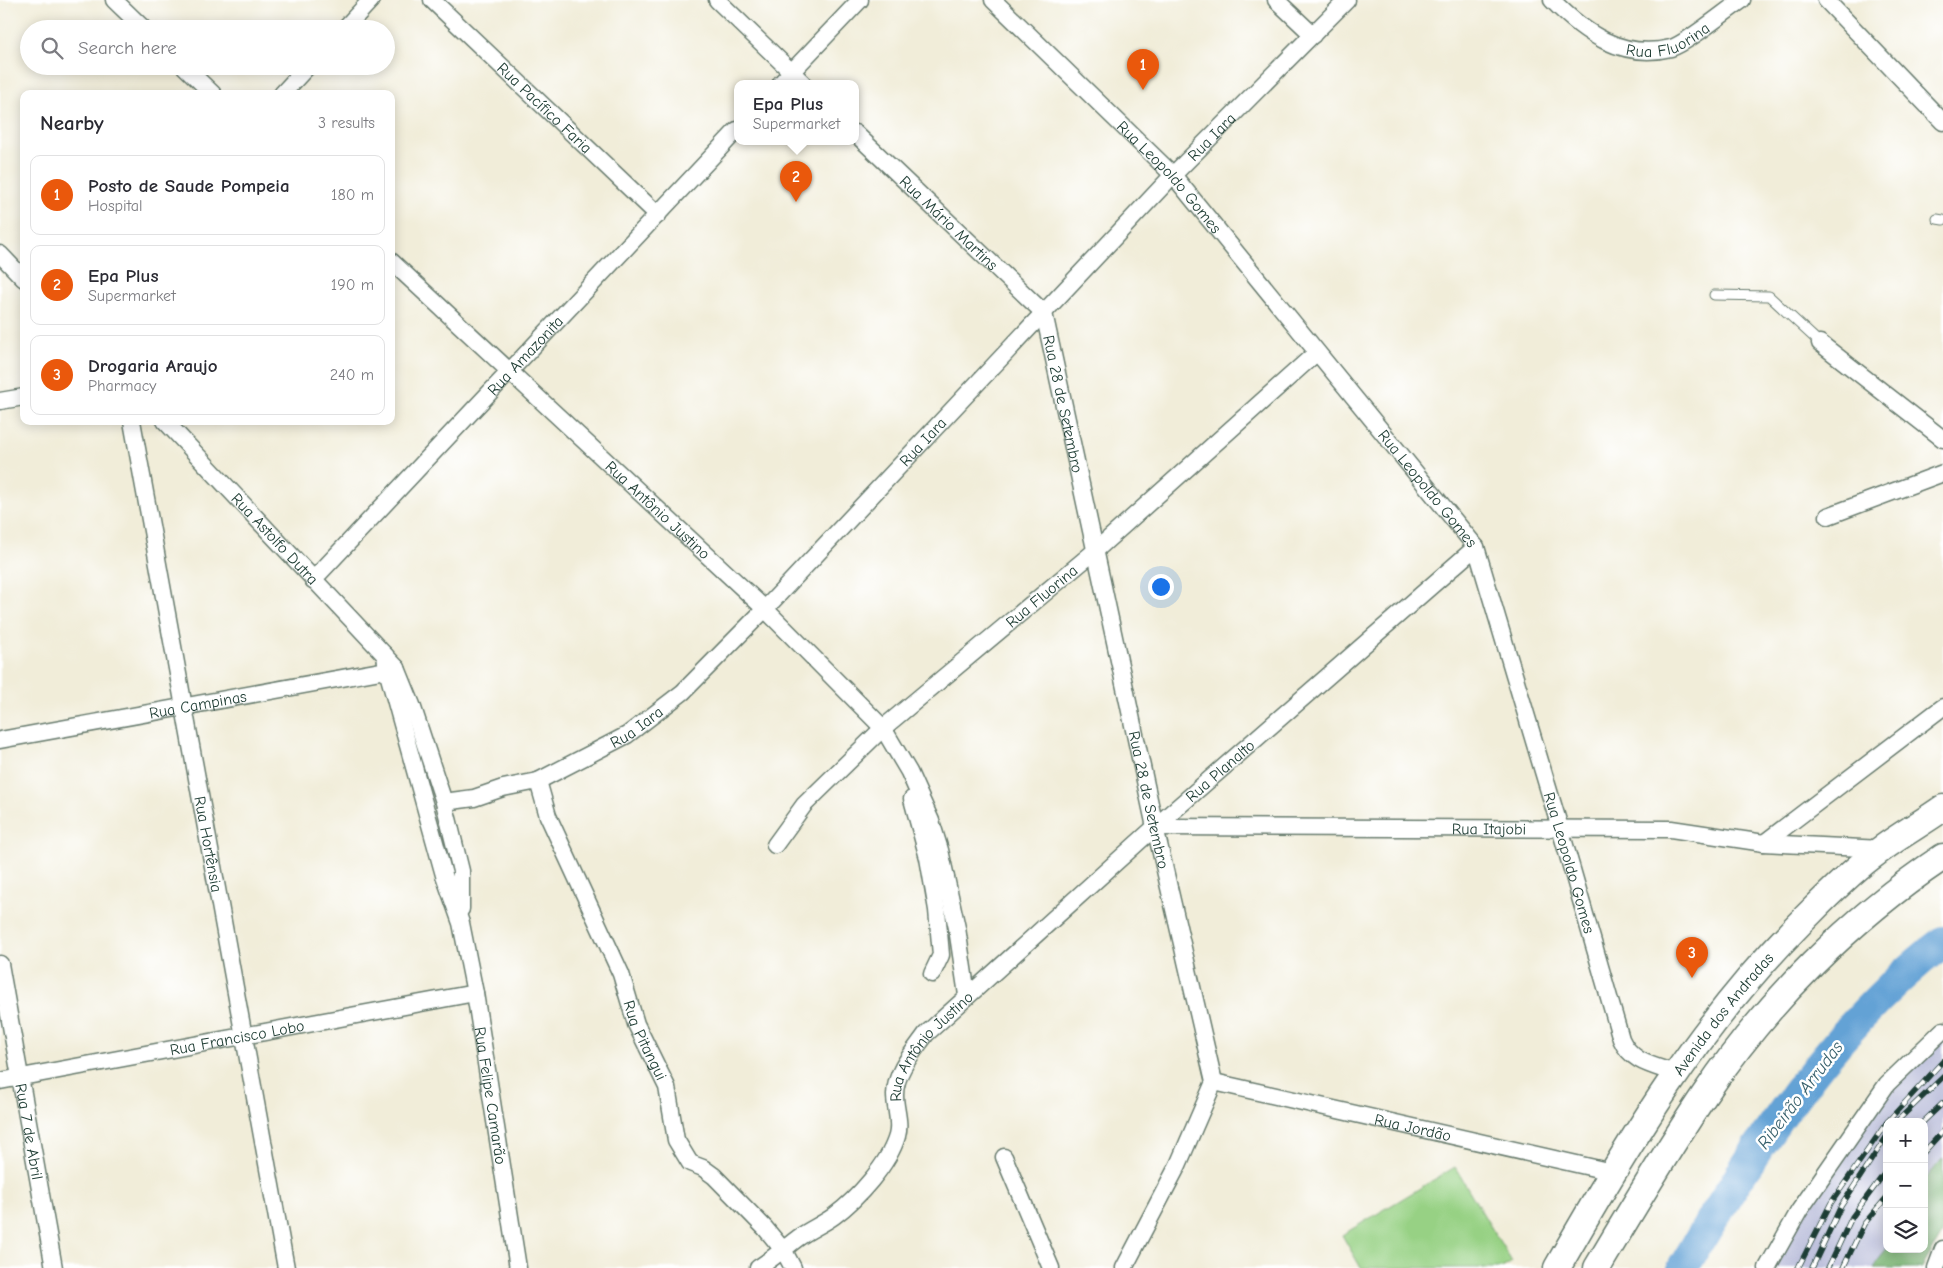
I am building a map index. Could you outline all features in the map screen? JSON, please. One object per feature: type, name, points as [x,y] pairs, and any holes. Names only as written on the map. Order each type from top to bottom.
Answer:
[{"type":"main road","name":"Avenida dos Andradas","points":[[1557,1268],[1612,1172],[1675,1073],[1722,1010],[1828,894],[1882,849],[1943,808]]},
{"type":"main road","name":"Avenida dos Andradas","points":[[1598,1268],[1642,1193],[1706,1093],[1772,1008],[1855,924],[1908,880],[1943,857]]},
{"type":"main road","points":[[1612,1172],[1621,1170],[1630,1174],[1642,1193]]},
{"type":"street","points":[[114,0],[135,20]]},
{"type":"street","points":[[352,20],[371,0]]},
{"type":"street","name":"Rua Pacífico Faria","points":[[432,0],[658,215]]},
{"type":"street","points":[[717,0],[792,80],[860,0]]},
{"type":"street","name":"Rua Leopoldo Gomes","points":[[993,0],[1173,175],[1316,353],[1476,547],[1626,1050],[1636,1059],[1675,1073]]},
{"type":"street","points":[[1276,0],[1313,36]]},
{"type":"street","name":"Rua Iara","points":[[444,802],[474,798],[503,788],[538,780],[627,735],[683,692],[765,609],[1173,175],[1347,0]]},
{"type":"street","name":"Rua Fluorina","points":[[1552,0],[1587,32],[1614,45],[1639,50],[1672,48],[1742,0]]},
{"type":"street","points":[[1826,0],[1942,120]]},
{"type":"street","points":[[193,75],[209,90]]},
{"type":"street","points":[[286,90],[300,75]]},
{"type":"street","name":"Rua Amazonita","points":[[312,580],[734,133]]},
{"type":"street","name":"Rua Mário Martins","points":[[859,137],[1044,313]]},
{"type":"street","points":[[0,254],[20,275]]},
{"type":"street","name":"Rua Antônio Justino","points":[[395,265],[765,609],[883,728],[909,772],[931,821],[940,850],[957,928],[967,995],[926,1034],[905,1063],[895,1094],[899,1121],[897,1136],[879,1169],[864,1189],[834,1216],[798,1238],[784,1251],[758,1268]]},
{"type":"street","name":"Rua 28 de Setembro","points":[[1044,313],[1155,827],[1214,1082]]},
{"type":"street","points":[[1820,343],[1943,440]]},
{"type":"street","name":"Rua Fluorina","points":[[775,846],[804,805],[883,728],[1095,551],[1316,353]]},
{"type":"street","points":[[0,402],[20,398]]},
{"type":"street","name":"Rua Hortênsia","points":[[133,425],[286,1268]]},
{"type":"street","name":"Rua Astolfo Dutra","points":[[169,425],[389,665]]},
{"type":"street","points":[[1828,516],[1943,474]]},
{"type":"street","name":"Rua Planalto","points":[[967,995],[1155,827],[1476,547]]},
{"type":"street","name":"Rua Campinas","points":[[0,740],[389,665]]},
{"type":"street","name":"Rua Felipe Camarão","points":[[389,665],[412,705],[444,802],[461,872],[461,923]]},
{"type":"street","name":"Rua Felipe Camarão","points":[[389,665],[444,875],[461,923],[475,993],[518,1268]]},
{"type":"street","points":[[1764,843],[1943,707]]},
{"type":"street","name":"Rua Antônio Justino","points":[[909,772],[910,793],[928,858],[937,910],[941,954],[932,974]]},
{"type":"street","name":"Rua Pitangui","points":[[538,780],[548,816],[618,966],[636,1024],[667,1087],[676,1140],[690,1163],[703,1168],[714,1176],[784,1251],[793,1268]]},
{"type":"street","name":"Rua Itajobi","points":[[1155,827],[1671,829],[1764,843],[1882,849]]},
{"type":"street","name":"Rua 7 de Abril","points":[[0,964],[54,1268]]},
{"type":"street","name":"Rua Francisco Lobo","points":[[0,1081],[244,1038],[475,993]]},
{"type":"street","points":[[1767,1268],[1799,1211],[1887,1084],[1943,1030]]},
{"type":"street","points":[[1124,1268],[1178,1165],[1214,1082]]},
{"type":"street","name":"Rua Jordão","points":[[1214,1082],[1612,1172]]},
{"type":"street","points":[[1004,1157],[1051,1268]]},
{"type":"street","points":[[1936,1268],[1943,1249]]},
{"type":"lane","points":[[1714,294],[1769,296],[1820,343]]},
{"type":"shaded area","points":[[1943,1033],[1943,1209],[1928,1233],[1928,1118],[1883,1118],[1883,1253],[1891,1253],[1908,1268],[1768,1268],[1873,1107]]},
{"type":"green space","points":[[1943,1158],[1943,1232],[1922,1268],[1874,1268],[1883,1253],[1928,1253],[1928,1176]]},
{"type":"green space","points":[[1455,1167],[1512,1262],[1502,1268],[1361,1268],[1342,1235]]},
{"type":"waterway","name":"Ribeirão Arrudas","points":[[1683,1268],[1767,1135],[1830,1051],[1865,1012],[1943,942]]},
{"type":"railway","points":[[1891,1118],[1943,1061]]},
{"type":"railway","points":[[1900,1118],[1943,1077]]},
{"type":"railway","points":[[1927,1118],[1943,1103]]},
{"type":"railway","points":[[1798,1268],[1831,1203],[1883,1128]]},
{"type":"railway","points":[[1928,1148],[1943,1131]]},
{"type":"railway","points":[[1812,1268],[1841,1206],[1883,1142]]},
{"type":"railway","points":[[1828,1268],[1852,1217],[1883,1175]]},
{"type":"railway","points":[[1843,1268],[1864,1224],[1883,1202]]},
{"type":"place","name":"Posto de Saude Pompeia","points":[[1143,90]]},
{"type":"place","name":"Epa Plus","points":[[796,202]]},
{"type":"place","name":"Drogaria Araujo","points":[[1692,978]]}]
